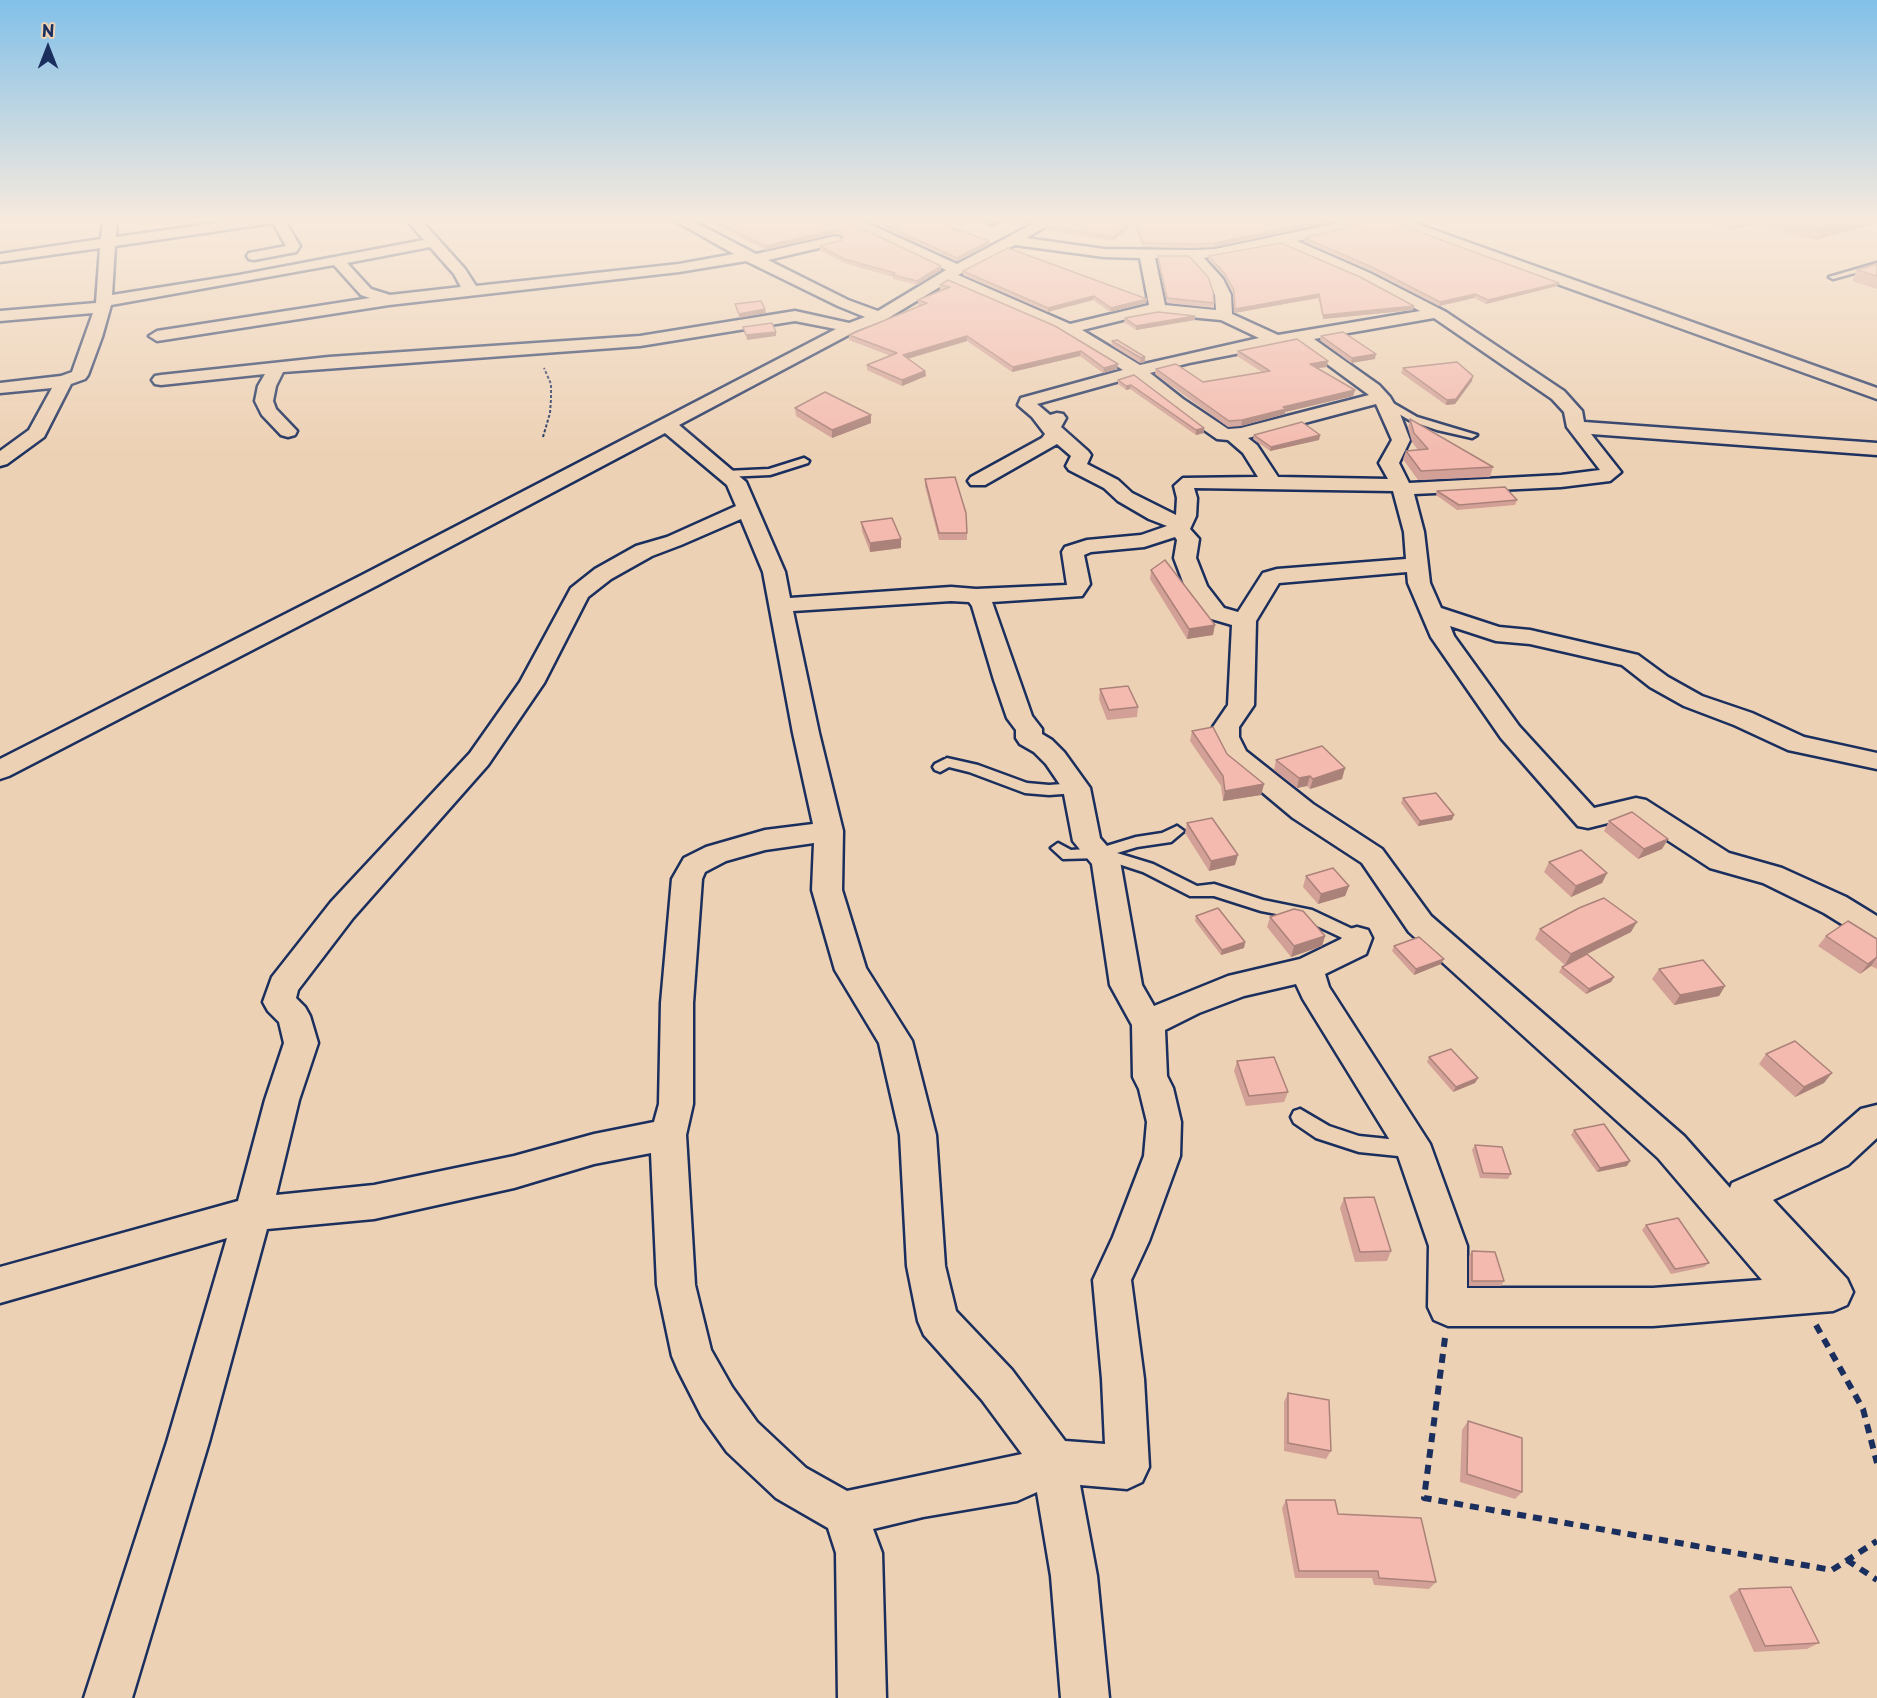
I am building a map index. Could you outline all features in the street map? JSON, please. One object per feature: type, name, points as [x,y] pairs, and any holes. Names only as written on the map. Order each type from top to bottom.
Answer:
[{"type":"street","points":[[0,388],[63,381],[79,375],[106,298]]},
{"type":"street","points":[[0,316],[135,298]]},
{"type":"street","points":[[384,298],[389,300]]},
{"type":"street","points":[[157,336],[405,298]]},
{"type":"street","points":[[833,298],[879,317]]},
{"type":"street","points":[[0,770],[850,328],[879,317],[910,298]]},
{"type":"street","points":[[1004,298],[1068,329],[1137,371],[1214,430],[1224,435],[1233,435],[1382,399]]},
{"type":"street","points":[[1156,298],[1158,309]]},
{"type":"street","points":[[1223,298],[1224,316]]},
{"type":"street","points":[[782,605],[951,594],[976,596],[1074,591],[1079,584],[1073,552],[1087,546],[1144,541],[1181,527],[1186,516],[1187,498],[1184,486],[1190,482],[1402,487],[1561,481],[1603,477],[1611,472],[1576,427],[1573,411],[1558,395],[1435,313],[1407,298]]},
{"type":"street","points":[[1611,298],[1877,394]]},
{"type":"street","points":[[1068,329],[1143,310],[1158,309],[1224,316],[1276,340]]},
{"type":"street","points":[[161,380],[277,367],[640,341],[783,311],[850,328]]},
{"type":"street","points":[[1244,621],[1216,614],[1196,587],[1185,558],[1188,539],[1181,527],[1125,497],[1111,484],[1076,466],[1081,455],[1027,405],[1027,402],[1187,358],[1276,340],[1435,313]]},
{"type":"street","points":[[1301,337],[1373,389],[1382,399],[1401,440],[1389,463],[1402,487],[1414,532],[1419,583],[1443,637],[1510,732],[1588,819],[1636,807],[1720,861],[1772,875],[1835,905],[1877,931]]},
{"type":"street","points":[[277,367],[267,386],[264,401],[268,411],[288,431]]},
{"type":"street","points":[[0,460],[38,432],[63,381]]},
{"type":"street","points":[[1051,428],[1075,388]]},
{"type":"street","points":[[667,424],[736,482],[774,572],[806,733],[829,831],[827,890],[851,970],[895,1041],[918,1135],[926,1266],[938,1321],[997,1385],[1054,1462],[1074,1576],[1085,1698]]},
{"type":"street","points":[[1576,427],[1877,448]]},
{"type":"street","points":[[978,481],[1050,442],[1054,434],[1051,428]]},
{"type":"street","points":[[1233,435],[1250,449],[1272,483]]},
{"type":"street","points":[[108,1698],[188,1442],[253,1214],[282,1100],[301,1043],[294,1016],[279,1002],[283,986],[342,910],[479,759],[532,683],[579,593],[603,574],[644,551],[674,541],[746,509]]},
{"type":"street","points":[[1417,565],[1285,573],[1271,578],[1244,621],[1241,705],[1226,727],[1226,737],[1235,756],[1303,811],[1371,856],[1420,924],[1671,1147],[1799,1294]]},
{"type":"street","points":[[829,831],[765,840],[717,854],[694,866],[687,879],[677,1004],[676,1104],[668,1135],[675,1285],[692,1356],[717,1402],[742,1437],[791,1483],[846,1513],[1017,1479],[1054,1462],[1127,1467],[1123,1379],[1113,1280],[1162,1156],[1164,1122],[1156,1088],[1150,1077],[1148,1023],[1135,1005],[1126,985],[1106,861],[1087,841],[1076,788],[1055,758],[1043,746],[1029,738],[1029,729],[1020,718],[1006,680],[984,605],[976,596]]},
{"type":"street","points":[[1432,612],[1496,634],[1530,637],[1630,660],[1659,682],[1693,701],[1743,719],[1797,744],[1877,761]]},
{"type":"street","points":[[1148,1023],[1188,1004],[1239,985],[1307,969],[1355,946],[1357,938]]},
{"type":"street","points":[[1307,969],[1314,990],[1412,1144],[1448,1246],[1448,1307],[1653,1307],[1833,1292],[1745,1195],[1835,1155],[1873,1120],[1877,1120]]},
{"type":"street","points":[[0,1285],[253,1214],[374,1202],[514,1172],[594,1149],[668,1135]]},
{"type":"street","points":[[846,1513],[859,1553],[862,1698]]},
{"type":"lane","points":[[1382,399],[1414,419],[1449,431],[1472,435]]},
{"type":"lane","points":[[726,474],[770,472],[804,462]]},
{"type":"lane","points":[[940,767],[947,762],[973,768],[1025,788],[1049,790],[1076,788]]},
{"type":"lane","points":[[1058,848],[1068,855],[1100,853],[1136,842],[1166,838],[1177,831]]},
{"type":"lane","points":[[1100,853],[1148,867],[1195,892],[1214,891],[1261,905],[1306,914],[1357,938]]},
{"type":"lane","points":[[1300,1117],[1323,1132],[1359,1144],[1398,1148],[1412,1144]]},
{"type":"path","points":[[530,349],[544,367],[551,384],[550,413],[543,437]]},
{"type":"path","points":[[1799,1294],[1863,1409],[1877,1463]]},
{"type":"path","points":[[1448,1307],[1424,1498],[1832,1570],[1877,1541]]},
{"type":"path","points":[[1847,1560],[1877,1580]]},
{"type":"building","points":[[990,298],[1055,326],[1118,364],[1104,368],[1081,351],[1013,367],[967,336],[903,355],[925,371],[902,380],[867,365],[897,353],[849,335],[927,303],[918,300]]},
{"type":"building","points":[[1026,298],[1085,298],[1048,308]]},
{"type":"building","points":[[1097,298],[1147,299],[1111,308]]},
{"type":"building","points":[[1169,298],[1214,298],[1214,303]]},
{"type":"building","points":[[1234,298],[1295,298],[1235,309]]},
{"type":"building","points":[[1320,298],[1400,298],[1414,306],[1323,315]]},
{"type":"building","points":[[1433,298],[1456,298],[1440,302]]},
{"type":"building","points":[[761,301],[765,309],[739,314],[735,304]]},
{"type":"building","points":[[1158,312],[1195,316],[1136,326],[1125,318]]},
{"type":"building","points":[[772,323],[776,332],[746,335],[743,327]]},
{"type":"building","points":[[1343,332],[1376,354],[1352,358],[1321,336]]},
{"type":"building","points":[[1297,339],[1328,361],[1310,364],[1355,390],[1283,407],[1286,409],[1242,420],[1229,421],[1156,369],[1176,364],[1203,382],[1270,371],[1238,351]]},
{"type":"building","points":[[1117,340],[1145,357],[1141,358],[1112,341]]},
{"type":"building","points":[[1457,362],[1473,376],[1456,399],[1447,400],[1403,368]]},
{"type":"building","points":[[1134,375],[1204,428],[1196,430],[1131,385],[1126,386],[1118,380]]},
{"type":"building","points":[[825,392],[871,415],[832,430],[795,408]]},
{"type":"building","points":[[1410,419],[1493,467],[1421,471],[1406,451],[1428,449],[1414,433]]},
{"type":"building","points":[[1302,422],[1320,435],[1271,447],[1254,435]]},
{"type":"building","points":[[955,477],[966,513],[967,533],[939,533],[925,479]]},
{"type":"building","points":[[1505,487],[1517,500],[1459,505],[1437,491]]},
{"type":"building","points":[[892,518],[901,539],[870,543],[861,522]]},
{"type":"building","points":[[1165,560],[1215,625],[1189,629],[1151,570]]},
{"type":"building","points":[[1128,686],[1138,707],[1109,710],[1100,689]]},
{"type":"building","points":[[1213,727],[1227,754],[1264,784],[1225,791],[1223,776],[1192,731]]},
{"type":"building","points":[[1322,746],[1345,768],[1313,779],[1310,776],[1299,778],[1276,760]]},
{"type":"building","points":[[1436,793],[1454,815],[1420,821],[1403,798]]},
{"type":"building","points":[[1632,812],[1668,839],[1644,849],[1609,821]]},
{"type":"building","points":[[1212,818],[1238,855],[1211,861],[1187,823]]},
{"type":"building","points":[[1581,850],[1607,873],[1576,886],[1549,862]]},
{"type":"building","points":[[1333,868],[1349,886],[1321,894],[1306,876]]},
{"type":"building","points":[[1604,898],[1637,922],[1571,954],[1540,929],[1579,908]]},
{"type":"building","points":[[1218,908],[1245,942],[1222,950],[1196,916]]},
{"type":"building","points":[[1294,909],[1303,911],[1325,936],[1294,946],[1270,917]]},
{"type":"building","points":[[1848,921],[1877,939],[1877,957],[1868,964],[1826,936]]},
{"type":"building","points":[[1419,937],[1444,959],[1416,969],[1394,946]]},
{"type":"building","points":[[1587,954],[1614,977],[1589,989],[1562,967]]},
{"type":"building","points":[[1703,960],[1725,986],[1680,995],[1659,969]]},
{"type":"building","points":[[1795,1041],[1832,1073],[1804,1087],[1766,1054]]},
{"type":"building","points":[[1451,1049],[1478,1078],[1456,1087],[1429,1057]]},
{"type":"building","points":[[1274,1057],[1288,1092],[1249,1096],[1237,1061]]},
{"type":"building","points":[[1604,1124],[1630,1161],[1600,1168],[1574,1130]]},
{"type":"building","points":[[1475,1145],[1502,1147],[1511,1174],[1483,1173]]},
{"type":"building","points":[[1374,1197],[1391,1251],[1360,1252],[1344,1198]]},
{"type":"building","points":[[1678,1218],[1709,1263],[1675,1269],[1646,1225]]},
{"type":"building","points":[[1472,1251],[1495,1252],[1504,1281],[1472,1281]]},
{"type":"building","points":[[1288,1393],[1329,1400],[1331,1451],[1288,1443]]},
{"type":"building","points":[[1468,1421],[1522,1438],[1522,1492],[1467,1474]]},
{"type":"building","points":[[1286,1500],[1335,1500],[1338,1514],[1421,1518],[1436,1582],[1379,1578],[1378,1571],[1299,1571]]},
{"type":"building","points":[[1791,1587],[1819,1643],[1765,1646],[1739,1589]]}]
